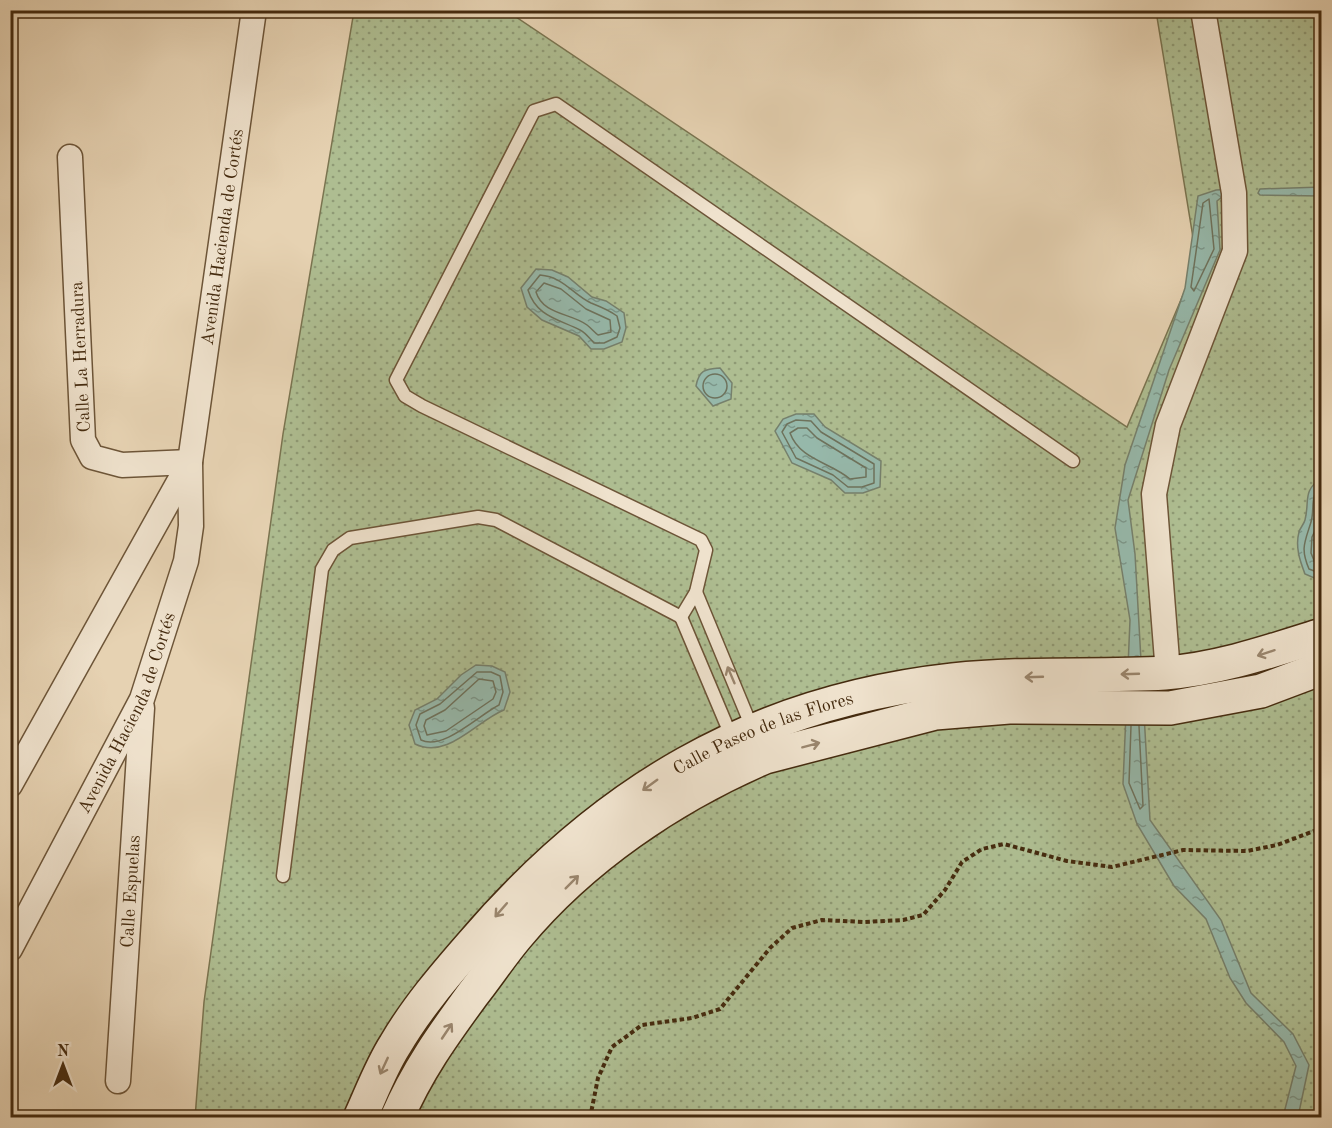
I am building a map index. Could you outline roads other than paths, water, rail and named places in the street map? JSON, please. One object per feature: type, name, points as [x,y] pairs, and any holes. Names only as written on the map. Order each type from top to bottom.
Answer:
[{"type":"street","name":"Avenida Hacienda de Cortés","points":[[10,949],[142,699],[186,561],[191,526],[190,462],[254,10]]},
{"type":"street","points":[[1168,673],[1154,494],[1168,426],[1235,251],[1234,193],[1203,10]]},
{"type":"street","name":"Calle La Herradura","points":[[70,157],[83,440],[92,457],[122,465],[190,462]]},
{"type":"street","name":"Avenida Hacienda de Cortés","points":[[10,785],[190,462]]},
{"type":"street","name":"Calle Paseo de las Flores","points":[[397,1118],[413,1080],[517,936],[588,865],[752,746],[844,700],[953,680],[1168,673],[1245,660],[1322,635]]},
{"type":"street","points":[[1203,667],[1213,700]]},
{"type":"street","name":"Calle Paseo de las Flores","points":[[360,1118],[394,1046],[442,979],[506,904],[576,838],[670,770],[752,746],[934,713],[1009,706],[1170,708],[1261,692],[1322,668]]},
{"type":"street","name":"Calle Espuelas","points":[[118,1081],[142,699]]},
{"type":"lane","points":[[681,618],[696,592],[706,550],[700,540],[422,406],[405,396],[396,380],[534,111],[556,104],[1073,461]]},
{"type":"lane","points":[[283,876],[322,569],[333,550],[350,538],[478,517],[496,520],[681,618],[752,746]]},
{"type":"lane","points":[[696,592],[752,746]]},
{"type":"water","points":[[1321,187],[1321,196],[1260,195],[1258,193],[1260,189]]},
{"type":"water","points":[[1233,189],[1232,196],[1222,197],[1217,201],[1220,250],[1169,370],[1128,500],[1135,554],[1150,820],[1221,920],[1251,993],[1293,1034],[1309,1065],[1298,1117],[1283,1117],[1296,1066],[1284,1042],[1246,1003],[1230,978],[1206,919],[1174,886],[1137,824],[1123,784],[1130,620],[1115,528],[1125,465],[1185,288],[1198,196],[1216,190]]},
{"type":"water","points":[[536,269],[552,270],[568,277],[592,297],[606,301],[624,313],[626,328],[622,342],[604,349],[591,349],[579,336],[542,320],[527,307],[521,288]]},
{"type":"water","points":[[720,368],[732,383],[731,399],[713,406],[696,386],[704,371]]},
{"type":"water","points":[[796,414],[814,414],[825,427],[881,461],[880,487],[863,493],[845,493],[831,480],[792,463],[775,431],[783,419]]},
{"type":"water","points":[[1321,478],[1322,580],[1319,580],[1305,574],[1298,543],[1299,532],[1305,520],[1309,492]]},
{"type":"water","points":[[476,665],[492,666],[505,672],[510,692],[504,710],[450,743],[427,748],[415,744],[409,725],[415,710],[437,699],[461,675]]}]
